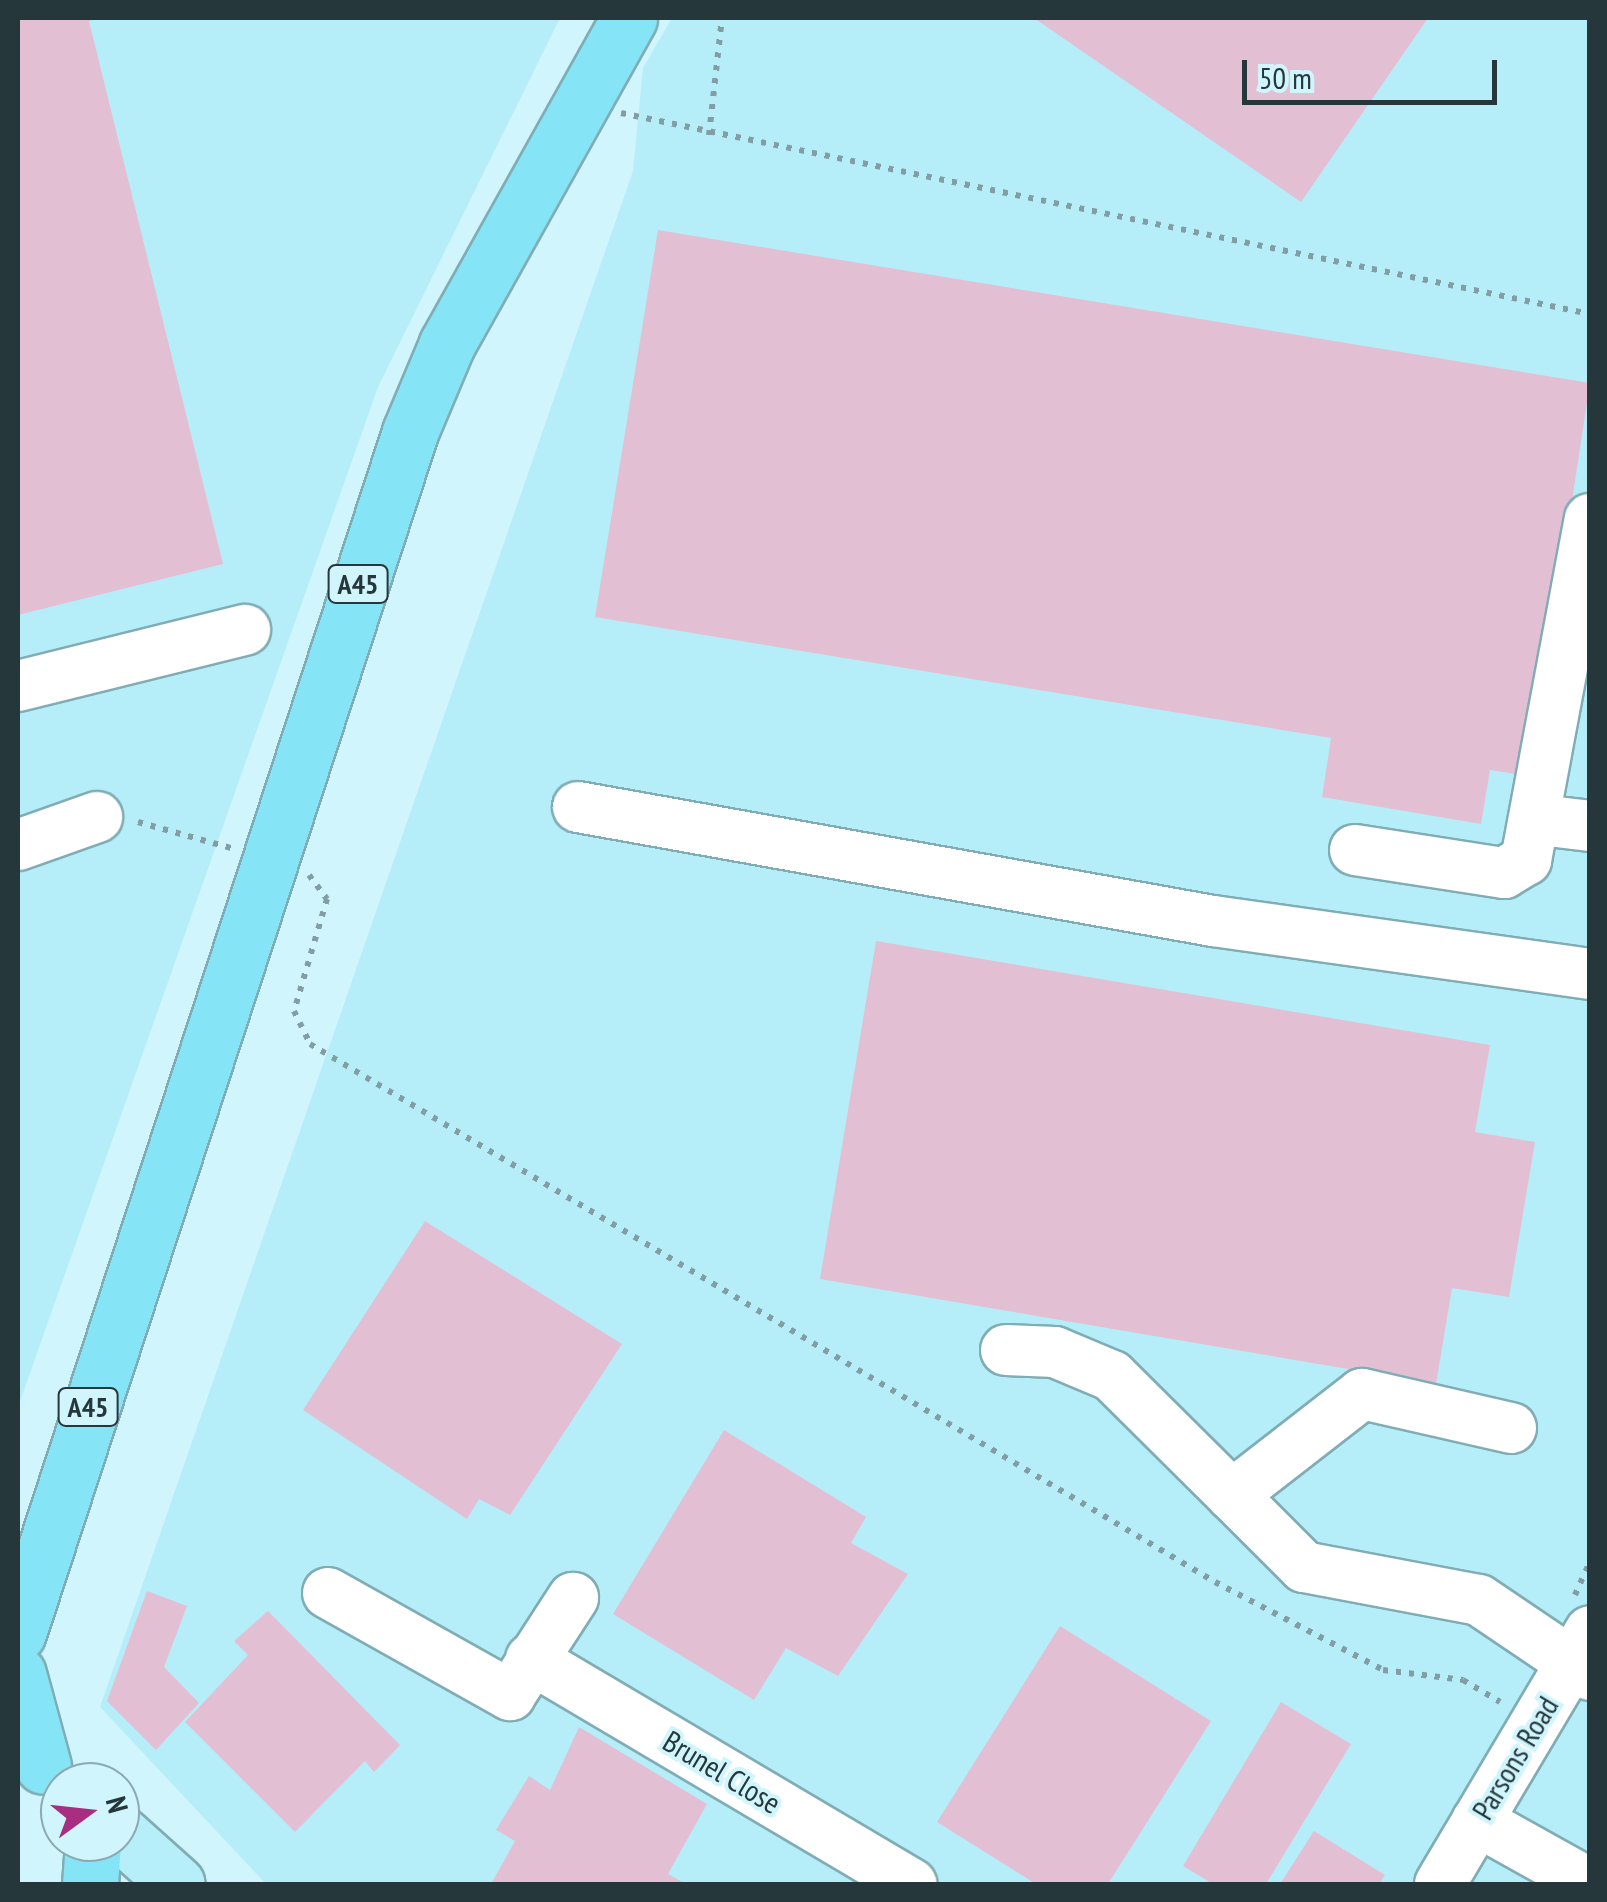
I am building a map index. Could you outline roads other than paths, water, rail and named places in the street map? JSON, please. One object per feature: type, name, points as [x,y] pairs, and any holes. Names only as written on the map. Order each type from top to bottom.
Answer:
[{"type":"highway","name":"A45","points":[[18,1633],[418,415],[628,18]]},
{"type":"highway","points":[[18,1674],[40,1764]]},
{"type":"main road","points":[[140,1851],[177,1884]]},
{"type":"street","points":[[1355,850],[1504,873],[1526,860],[1540,820],[1584,585],[1590,519]]},
{"type":"street","points":[[18,686],[245,630]]},
{"type":"street","points":[[578,807],[1213,921],[1590,974]]},
{"type":"street","points":[[18,846],[96,818]]},
{"type":"street","points":[[1540,820],[1590,826]]},
{"type":"street","points":[[1006,1350],[1055,1352],[1112,1376],[1304,1567],[1480,1600],[1583,1657]]},
{"type":"street","points":[[1232,1495],[1362,1394],[1511,1428]]},
{"type":"street","name":"Brunel Close","points":[[328,1592],[521,1677],[912,1884]]},
{"type":"street","points":[[521,1677],[572,1598]]},
{"type":"street","name":"Parsons Road","points":[[1440,1884],[1534,1725],[1583,1657]]},
{"type":"street","points":[[1477,1820],[1590,1884]]}]
